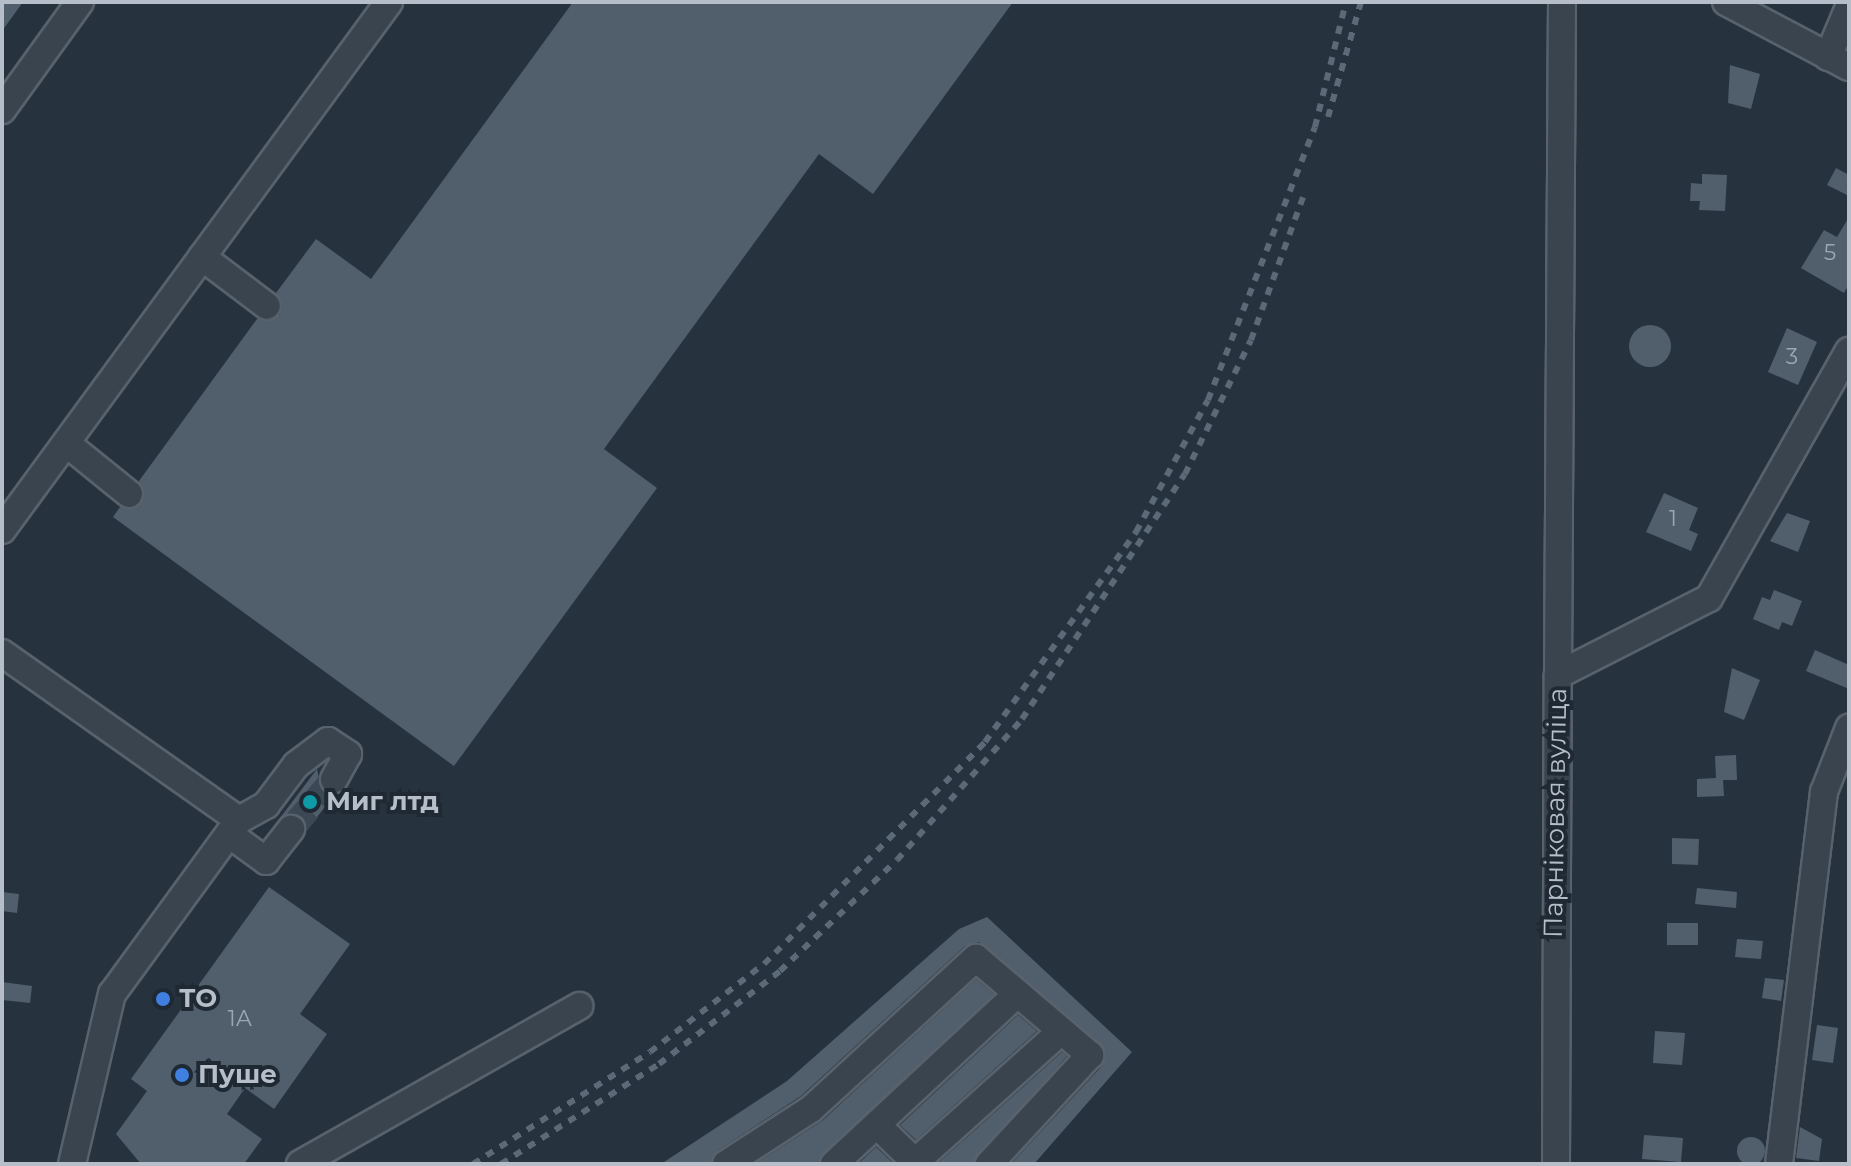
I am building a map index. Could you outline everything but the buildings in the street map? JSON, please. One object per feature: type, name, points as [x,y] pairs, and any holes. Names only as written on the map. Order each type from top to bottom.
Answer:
[{"type":"street","points":[[2,110],[80,2]]},
{"type":"street","points":[[2,530],[389,2]]},
{"type":"street","points":[[1558,675],[1562,2]]},
{"type":"street","points":[[1726,2],[1839,62],[1849,7]]},
{"type":"street","points":[[202,257],[267,306]]},
{"type":"street","name":"Парніковая вуліца","points":[[1556,1164],[1558,675],[1709,598],[1849,351]]},
{"type":"street","points":[[66,443],[129,494]]},
{"type":"street","points":[[2,653],[234,827],[266,861],[291,829]]},
{"type":"street","points":[[1779,1164],[1824,792],[1849,728]]},
{"type":"street","points":[[72,1164],[112,994],[234,827],[266,805],[312,750],[341,744],[348,754],[338,773]]},
{"type":"street","points":[[729,1163],[811,1109],[976,958],[1090,1055],[989,1164]]},
{"type":"street","points":[[834,1164],[1017,994]]},
{"type":"street","points":[[300,1164],[579,1006]]},
{"type":"street","points":[[877,1125],[914,1163],[1061,1031]]},
{"type":"tunnel","points":[[291,829],[334,779]]},
{"type":"railway","points":[[473,1164],[650,1052],[764,964],[985,742],[1136,532],[1208,400],[1315,127],[1346,2]]},
{"type":"railway","points":[[1328,117],[1361,2]]},
{"type":"railway","points":[[501,1164],[659,1064],[780,971],[897,860],[1022,719],[1185,474],[1251,340],[1303,197]]},
{"type":"place","name":"Миг лтд","points":[[310,802]]},
{"type":"place","name":"ТО","points":[[163,999]]},
{"type":"place","name":"Пуше","points":[[182,1075]]}]
